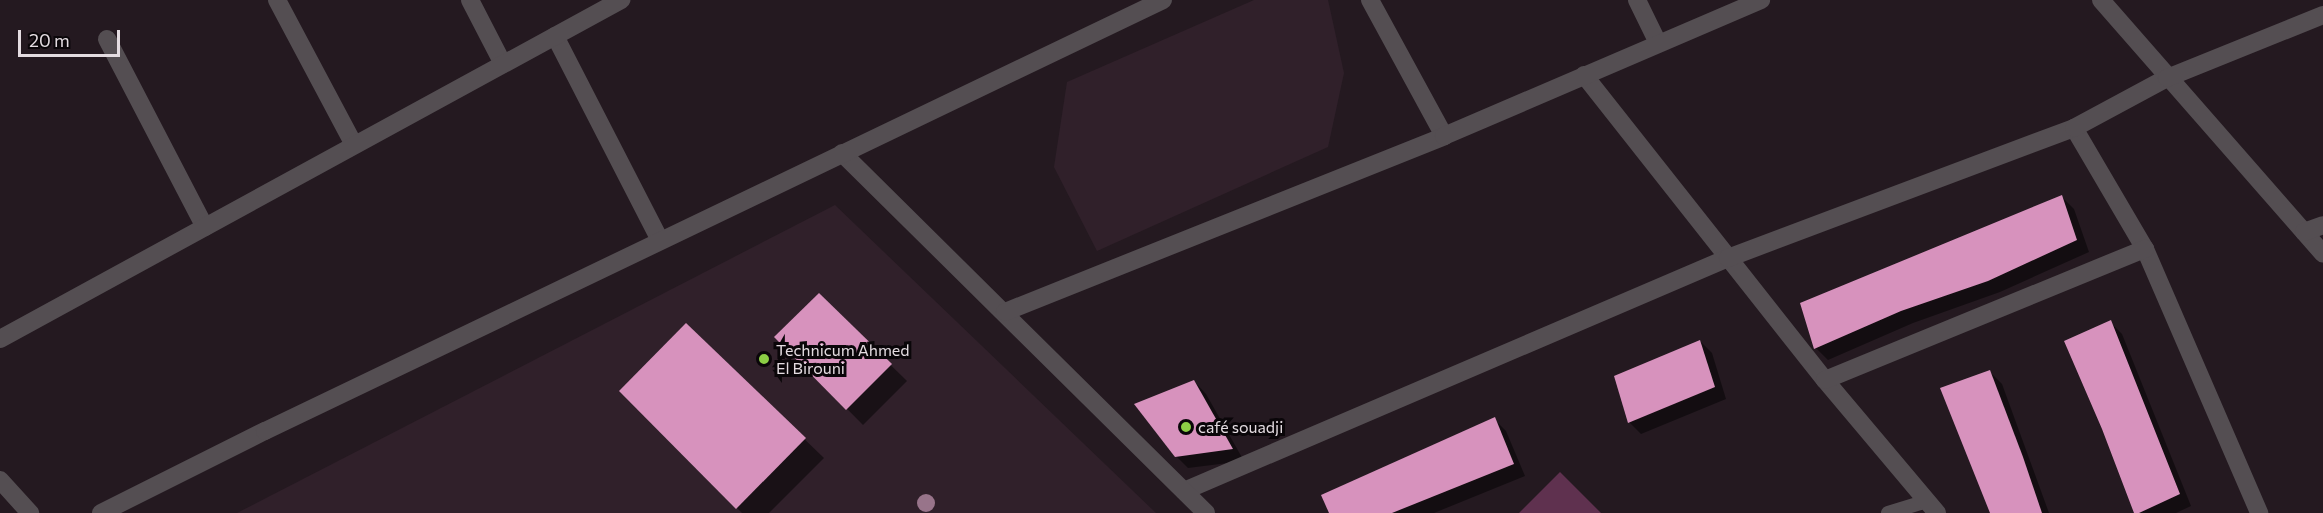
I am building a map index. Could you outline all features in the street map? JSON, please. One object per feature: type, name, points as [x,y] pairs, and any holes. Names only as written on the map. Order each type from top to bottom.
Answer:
[{"type":"street","points":[[276,0],[354,145]]},
{"type":"street","points":[[470,0],[503,64]]},
{"type":"street","points":[[0,339],[621,0]]},
{"type":"street","points":[[101,513],[660,240],[1163,0]]},
{"type":"street","points":[[1370,0],[1444,136]]},
{"type":"street","points":[[1636,0],[1658,43]]},
{"type":"street","points":[[1005,312],[1444,136],[1761,0]]},
{"type":"street","points":[[2101,0],[2323,254]]},
{"type":"street","points":[[1184,491],[1728,258],[2074,128],[2167,78],[2323,15]]},
{"type":"street","points":[[555,36],[660,240]]},
{"type":"street","points":[[107,39],[205,227]]},
{"type":"street","points":[[1584,75],[1825,380],[1932,507]]},
{"type":"street","points":[[2074,128],[2145,249],[2259,513]]},
{"type":"street","points":[[842,153],[1206,513]]},
{"type":"street","points":[[2304,232],[2323,225]]},
{"type":"street","points":[[1825,380],[2145,249]]},
{"type":"street","points":[[0,480],[30,513]]},
{"type":"lane","points":[[1888,513],[1932,507]]},
{"type":"shaded area","points":[[1254,0],[1328,0],[1344,73],[1328,147],[1097,251],[1054,167],[1067,82]]},
{"type":"shaded area","name":"Technicum Ahmed El Birouni","points":[[835,205],[1156,513],[237,513]]},
{"type":"shaded area","points":[[1560,472],[1601,513],[1519,513]]},
{"type":"building","points":[[2062,195],[2077,240],[1988,281],[1901,311],[1814,349],[1800,303]]},
{"type":"building","points":[[819,293],[892,364],[846,410],[774,337]]},
{"type":"building","points":[[2111,320],[2180,494],[2139,513],[2134,513],[2102,429],[2064,341]]},
{"type":"building","points":[[686,323],[806,438],[736,509],[619,391]]},
{"type":"building","points":[[1700,340],[1715,387],[1628,423],[1614,376]]},
{"type":"building","points":[[1990,370],[2042,513],[1990,513],[1940,388]]},
{"type":"building","name":"café souadji","points":[[1194,380],[1233,449],[1175,457],[1134,404]]},
{"type":"building","points":[[1495,417],[1514,464],[1392,513],[1329,513],[1321,495]]},
{"type":"place","name":"Technicum Ahmed El Birouni","points":[[764,359]]},
{"type":"place","name":"café souadji","points":[[1186,427]]}]
